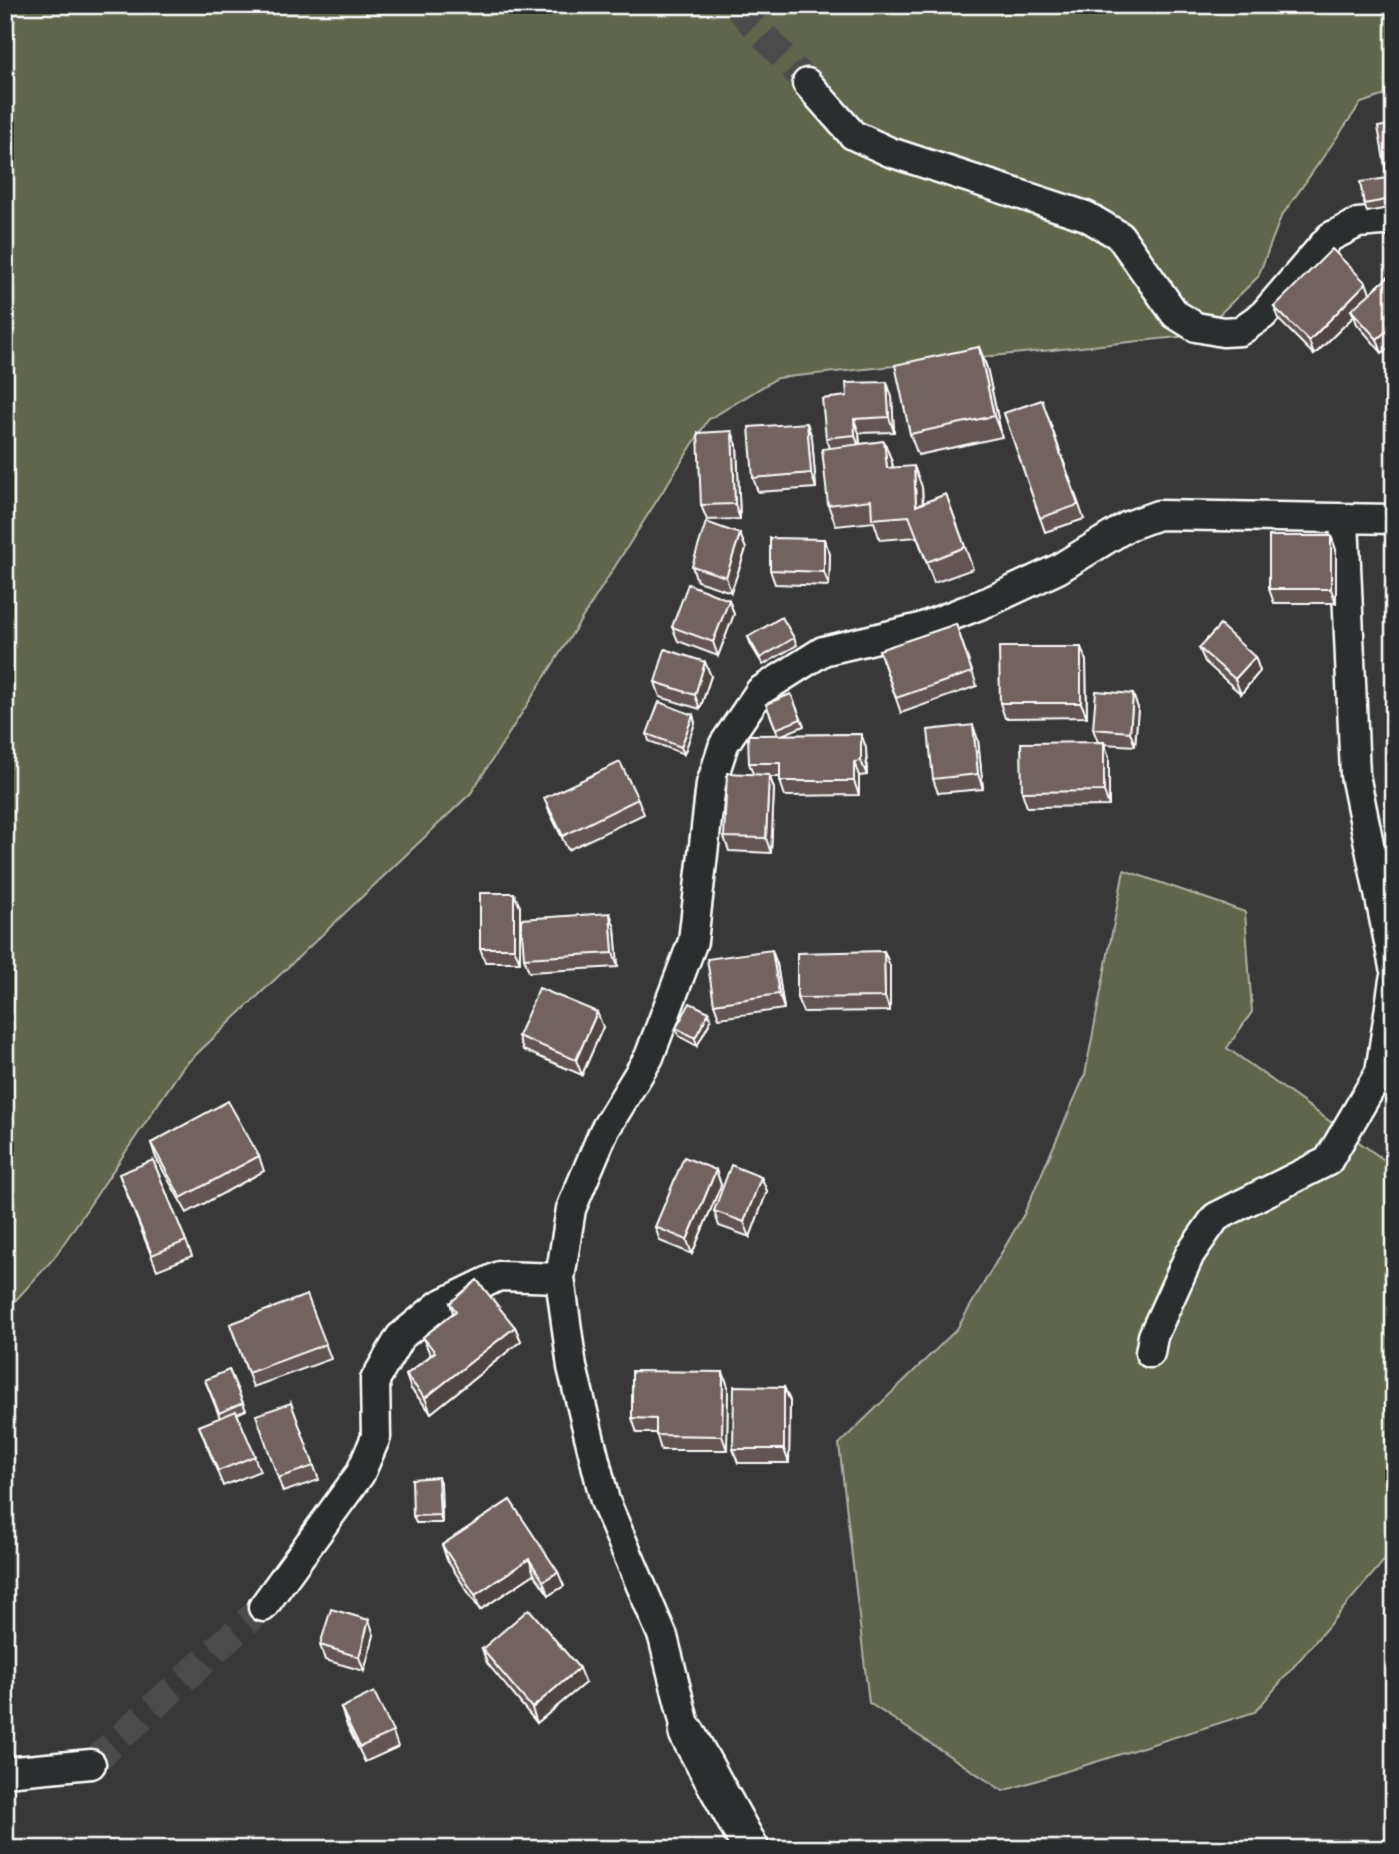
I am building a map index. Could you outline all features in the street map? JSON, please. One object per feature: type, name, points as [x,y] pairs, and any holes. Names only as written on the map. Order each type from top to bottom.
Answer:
[{"type":"street","points":[[807,83],[853,135],[890,152],[1086,216],[1120,236],[1175,314],[1196,327],[1223,332],[1240,331],[1264,315],[1330,237],[1358,223],[1394,220]]},
{"type":"street","points":[[751,1849],[687,1733],[663,1637],[605,1500],[572,1367],[560,1278],[571,1209],[604,1131],[649,1057],[693,941],[711,784],[724,744],[760,691],[823,651],[920,628],[990,601],[1058,569],[1128,526],[1158,514],[1394,519]]},
{"type":"street","points":[[1344,519],[1355,775],[1394,967]]},
{"type":"street","points":[[1150,1353],[1153,1336],[1190,1254],[1216,1217],[1328,1161],[1380,1072],[1394,980]]},
{"type":"street","points":[[263,1607],[360,1474],[376,1437],[375,1380],[400,1337],[439,1305],[499,1276],[560,1278]]},
{"type":"street","points":[[5,1772],[91,1764]]},
{"type":"green space","points":[[5,5],[1394,5],[1394,92],[1361,103],[1281,217],[1258,277],[1198,335],[777,378],[708,420],[471,793],[183,1067],[54,1258],[5,1312]]},
{"type":"green space","points":[[1124,870],[1245,912],[1252,1012],[1227,1048],[1394,1167],[1394,1549],[1255,1712],[1003,1791],[869,1703],[839,1444],[957,1329],[1024,1214],[1085,1075]]},
{"type":"building","points":[[1394,124],[1394,193],[1390,193],[1378,127]]},
{"type":"building","points":[[1387,178],[1392,199],[1364,204],[1360,182]]},
{"type":"building","points":[[1332,249],[1366,283],[1309,341],[1274,307]]},
{"type":"building","points":[[1394,272],[1394,335],[1389,329],[1377,339],[1351,310]]},
{"type":"building","points":[[979,347],[994,416],[910,434],[895,365]]},
{"type":"building","points":[[887,382],[889,417],[854,419],[855,435],[826,438],[822,399],[847,396],[846,383]]},
{"type":"building","points":[[1042,400],[1078,505],[1040,518],[1004,413]]},
{"type":"building","points":[[807,423],[811,473],[753,478],[749,427]]},
{"type":"building","points":[[732,431],[735,504],[701,505],[698,433]]},
{"type":"building","points":[[884,441],[887,468],[914,466],[916,506],[946,494],[965,547],[927,562],[909,516],[872,519],[871,500],[828,505],[822,449]]},
{"type":"building","points":[[706,522],[740,534],[726,577],[692,566]]},
{"type":"building","points":[[1269,536],[1331,536],[1331,589],[1269,589]]},
{"type":"building","points":[[770,538],[824,539],[824,572],[770,570]]},
{"type":"building","points":[[688,584],[729,600],[713,642],[672,627]]},
{"type":"building","points":[[782,617],[794,638],[760,658],[748,637]]},
{"type":"building","points":[[956,624],[972,672],[896,698],[879,650]]},
{"type":"building","points":[[1220,625],[1255,657],[1235,679],[1199,648]]},
{"type":"building","points":[[999,647],[1081,647],[1081,703],[1000,703]]},
{"type":"building","points":[[665,649],[705,662],[695,695],[655,682]]},
{"type":"building","points":[[1096,691],[1133,694],[1130,732],[1093,729]]},
{"type":"building","points":[[791,694],[801,719],[776,729],[766,704]]},
{"type":"building","points":[[659,702],[693,715],[681,747],[647,734]]},
{"type":"building","points":[[973,725],[978,774],[933,779],[928,730]]},
{"type":"building","points":[[861,734],[861,761],[854,762],[854,781],[780,781],[780,763],[749,763],[748,735]]},
{"type":"building","points":[[1104,742],[1104,791],[1022,792],[1021,743]]},
{"type":"building","points":[[620,762],[638,799],[563,836],[544,798]]},
{"type":"building","points":[[727,773],[769,775],[766,838],[724,837]]},
{"type":"building","points":[[480,893],[514,893],[514,948],[480,948]]},
{"type":"building","points":[[610,913],[613,953],[524,958],[521,919]]},
{"type":"building","points":[[772,950],[779,994],[714,1004],[707,959]]},
{"type":"building","points":[[884,951],[885,997],[797,998],[797,953]]},
{"type":"building","points":[[539,988],[597,1012],[576,1060],[518,1036]]},
{"type":"building","points":[[690,1003],[709,1012],[695,1038],[676,1028]]},
{"type":"building","points":[[228,1101],[259,1156],[181,1198],[151,1143]]},
{"type":"building","points":[[684,1157],[716,1170],[687,1240],[655,1227]]},
{"type":"building","points":[[153,1160],[186,1241],[152,1255],[119,1174]]},
{"type":"building","points":[[731,1165],[761,1177],[744,1222],[714,1211]]},
{"type":"building","points":[[477,1280],[515,1327],[425,1398],[406,1375],[435,1352],[423,1337],[456,1311],[450,1303]]},
{"type":"building","points":[[307,1295],[326,1344],[248,1373],[230,1324]]},
{"type":"building","points":[[229,1370],[243,1403],[219,1413],[205,1380]]},
{"type":"building","points":[[632,1371],[723,1372],[722,1436],[656,1435],[656,1419],[632,1418]]},
{"type":"building","points":[[734,1386],[784,1387],[784,1449],[733,1449]]},
{"type":"building","points":[[291,1403],[314,1466],[278,1478],[256,1415]]},
{"type":"building","points":[[236,1411],[255,1456],[218,1471],[199,1426]]},
{"type":"building","points":[[438,1477],[440,1515],[413,1516],[412,1479]]},
{"type":"building","points":[[510,1500],[558,1572],[543,1581],[529,1559],[475,1595],[442,1545]]},
{"type":"building","points":[[331,1609],[369,1620],[359,1657],[320,1645]]},
{"type":"building","points":[[529,1609],[579,1668],[532,1708],[482,1649]]},
{"type":"building","points":[[374,1692],[393,1732],[360,1747],[341,1708]]},
{"type":"tunnel","points":[[736,5],[807,83]]},
{"type":"tunnel","points":[[91,1764],[263,1607]]}]
